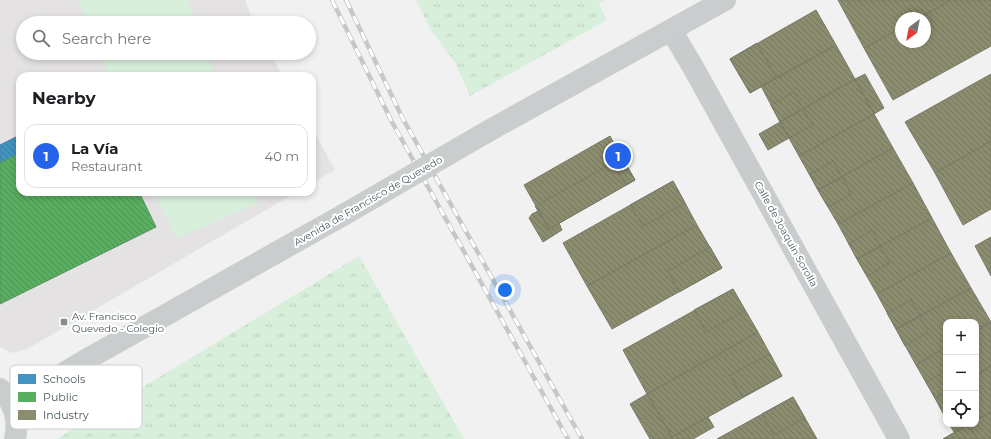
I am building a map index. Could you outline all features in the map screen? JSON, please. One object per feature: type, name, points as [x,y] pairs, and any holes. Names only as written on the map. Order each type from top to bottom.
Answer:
[{"type":"street","name":"Avenida de Francisco de Quevedo","points":[[74,365],[91,357],[345,214],[492,129],[725,0]]},
{"type":"street","name":"Calle de Joaquín Sorolla","points":[[671,30],[693,66],[899,439]]},
{"type":"street","points":[[15,439],[16,429]]},
{"type":"shaded area","points":[[0,0],[245,0],[251,16],[16,16],[16,60],[274,60],[281,72],[16,72],[16,196],[290,196],[27,349],[12,353],[0,347]]},
{"type":"shaded area","points":[[316,135],[335,170],[316,181]]},
{"type":"green space","points":[[77,0],[188,0],[194,16],[84,16]]},
{"type":"green space","points":[[416,0],[606,0],[599,4],[607,20],[470,96],[456,64],[430,29]]},
{"type":"green space","points":[[102,60],[209,60],[214,72],[107,72]]},
{"type":"green space","points":[[155,196],[256,196],[259,203],[177,238]]},
{"type":"green space","points":[[359,256],[464,439],[57,439],[74,429],[142,429],[142,387]]},
{"type":"building: Schools","points":[[16,137],[16,155],[0,163],[0,145]]},
{"type":"building: Public","points":[[16,155],[16,196],[141,196],[156,227],[0,304],[0,163]]},
{"type":"building: Industry","points":[[838,0],[951,0],[930,12],[895,12],[895,31],[864,48]]},
{"type":"building: Industry","points":[[951,0],[991,0],[991,46],[893,100],[864,48],[895,31],[895,48],[931,48],[931,12],[930,12]]},
{"type":"building: Industry","points":[[816,10],[836,45],[750,93],[730,59]]},
{"type":"building: Industry","points":[[757,43],[776,78],[750,93],[730,59]]},
{"type":"building: Industry","points":[[836,45],[855,79],[780,122],[761,86]]},
{"type":"building: Industry","points":[[865,74],[884,108],[874,114],[855,79]]},
{"type":"building: Industry","points":[[991,74],[991,141],[935,173],[905,122]]},
{"type":"building: Industry","points":[[855,79],[874,114],[799,156],[780,122]]},
{"type":"building: Industry","points":[[794,92],[803,109],[780,122],[771,105]]},
{"type":"building: Industry","points":[[803,109],[813,125],[789,138],[780,122]]},
{"type":"building: Industry","points":[[874,114],[893,148],[818,190],[799,156]]},
{"type":"building: Industry","points":[[780,122],[789,138],[768,150],[759,134]]},
{"type":"building: Industry","points":[[610,136],[635,180],[549,229],[524,185]]},
{"type":"building: Industry","points":[[991,141],[991,209],[963,225],[935,173]]},
{"type":"building: Industry","points":[[893,148],[913,183],[838,224],[818,190]]},
{"type":"building: Industry","points":[[622,158],[635,180],[549,229],[535,206]]},
{"type":"building: Industry","points":[[833,161],[842,177],[818,190],[810,174]]},
{"type":"building: Industry","points":[[627,167],[635,180],[626,185],[618,171]]},
{"type":"building: Industry","points":[[842,177],[851,194],[828,207],[818,190]]},
{"type":"building: Industry","points":[[673,181],[697,225],[587,286],[563,243]]},
{"type":"building: Industry","points":[[673,181],[685,203],[643,226],[630,205]]},
{"type":"building: Industry","points":[[913,183],[932,218],[857,259],[838,224]]},
{"type":"building: Industry","points":[[538,211],[549,229],[559,223],[562,230],[543,242],[529,218],[532,214]]},
{"type":"building: Industry","points":[[932,218],[951,253],[877,294],[857,259]]},
{"type":"building: Industry","points":[[697,225],[722,268],[612,329],[587,286]]},
{"type":"building: Industry","points":[[872,230],[880,246],[857,259],[849,244]]},
{"type":"building: Industry","points":[[991,237],[991,276],[975,246]]},
{"type":"building: Industry","points":[[880,246],[890,263],[867,276],[857,259]]},
{"type":"building: Industry","points":[[710,247],[722,268],[679,292],[668,271]]},
{"type":"building: Industry","points":[[951,253],[971,288],[896,329],[877,294]]},
{"type":"building: Industry","points":[[971,288],[991,322],[979,329],[979,319],[943,319],[943,349],[916,365],[896,329]]},
{"type":"building: Industry","points":[[733,289],[758,332],[647,394],[623,350]]},
{"type":"building: Industry","points":[[733,289],[745,311],[706,332],[694,310]]},
{"type":"building: Industry","points":[[911,300],[920,316],[896,329],[887,313]]},
{"type":"building: Industry","points":[[920,316],[928,332],[905,346],[896,329]]},
{"type":"building: Industry","points":[[991,322],[991,366],[979,373],[979,355],[979,329]]},
{"type":"building: Industry","points":[[758,332],[782,376],[672,437],[647,394]]},
{"type":"building: Industry","points":[[943,349],[943,393],[935,398],[916,365]]},
{"type":"building: Industry","points":[[770,354],[782,376],[742,397],[730,375]]},
{"type":"building: Industry","points":[[991,366],[991,412],[979,418],[979,391],[979,373]]},
{"type":"building: Industry","points":[[943,373],[943,393],[935,398],[926,382]]},
{"type":"building: Industry","points":[[943,393],[943,413],[935,398]]},
{"type":"building: Industry","points":[[943,393],[943,413],[935,398]]},
{"type":"building: Industry","points":[[647,394],[672,437],[708,417],[714,427],[693,439],[650,439],[630,404]]},
{"type":"building: Industry","points":[[793,397],[817,439],[717,439],[762,414]]},
{"type":"building: Industry","points":[[793,397],[805,418],[774,435],[762,414]]},
{"type":"building: Industry","points":[[991,412],[991,439],[943,439],[964,427],[979,427],[979,418]]},
{"type":"building: Industry","points":[[951,427],[963,427],[954,432]]},
{"type":"building: Industry","points":[[964,427],[971,427],[977,439],[943,439]]},
{"type":"railway","points":[[332,0],[392,122],[568,439]]},
{"type":"railway","points":[[346,0],[402,117],[582,439]]},
{"type":"place","name":"La Vía","points":[[618,156]]},
{"type":"place","name":"Av. Francisco Quevedo - Colegio","points":[[64,322]]}]
